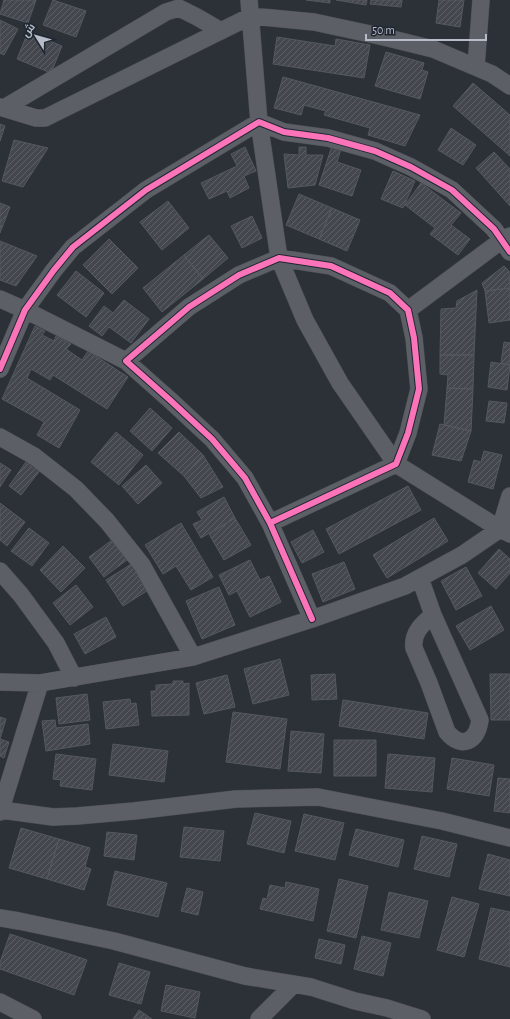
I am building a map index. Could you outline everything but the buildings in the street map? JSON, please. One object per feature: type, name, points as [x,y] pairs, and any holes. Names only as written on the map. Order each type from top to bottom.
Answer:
[{"type":"street","points":[[476,67],[481,0]]},
{"type":"street","points":[[2,108],[166,12],[180,8],[221,31]]},
{"type":"street","points":[[250,8],[384,36],[433,49],[492,74],[510,86]]},
{"type":"street","points":[[2,108],[36,118],[45,118],[221,31],[250,8]]},
{"type":"street","points":[[250,8],[259,122],[279,258],[305,320],[340,383],[396,464],[505,532]]},
{"type":"street","points":[[259,122],[284,132],[328,138],[375,151],[411,167],[452,190],[494,228],[507,243],[408,310]]},
{"type":"street","points":[[0,369],[25,310],[73,247],[146,190],[259,122]]},
{"type":"street","points":[[126,360],[188,307],[239,275],[279,258],[331,266],[390,293],[408,310],[414,338],[419,389],[408,433],[396,464],[270,523]]},
{"type":"street","points":[[0,299],[126,360],[212,439],[245,478],[270,523],[312,619]]},
{"type":"street","points":[[0,437],[34,456],[70,485],[107,521],[142,565],[193,657]]},
{"type":"street","points":[[505,532],[510,496]]},
{"type":"street","points":[[0,682],[40,683],[193,657],[312,619],[405,586],[505,532]]},
{"type":"street","points":[[0,571],[21,595],[56,643],[74,678]]},
{"type":"street","points":[[420,578],[433,615],[480,720],[479,729],[474,737],[468,740],[459,741],[452,738],[447,732],[414,648],[413,642],[417,630],[433,615]]},
{"type":"street","points":[[40,683],[1,811],[53,817],[77,816],[236,800],[318,797],[442,821],[510,838]]},
{"type":"street","points":[[0,918],[114,941],[245,976],[311,987],[355,1002],[387,1008],[422,1019]]},
{"type":"street","points":[[259,1019],[293,985]]},
{"type":"street","points":[[0,1002],[33,1019]]},
{"type":"cycle path","points":[[0,369],[25,310],[73,247],[146,190],[259,122],[284,132],[328,138],[375,151],[411,167],[452,190],[494,229],[510,252]]},
{"type":"cycle path","points":[[270,523],[396,464],[408,433],[419,389],[414,338],[408,310],[390,293],[331,266],[279,258],[239,275],[189,307],[126,361],[212,439],[245,478],[270,523],[312,619]]}]
